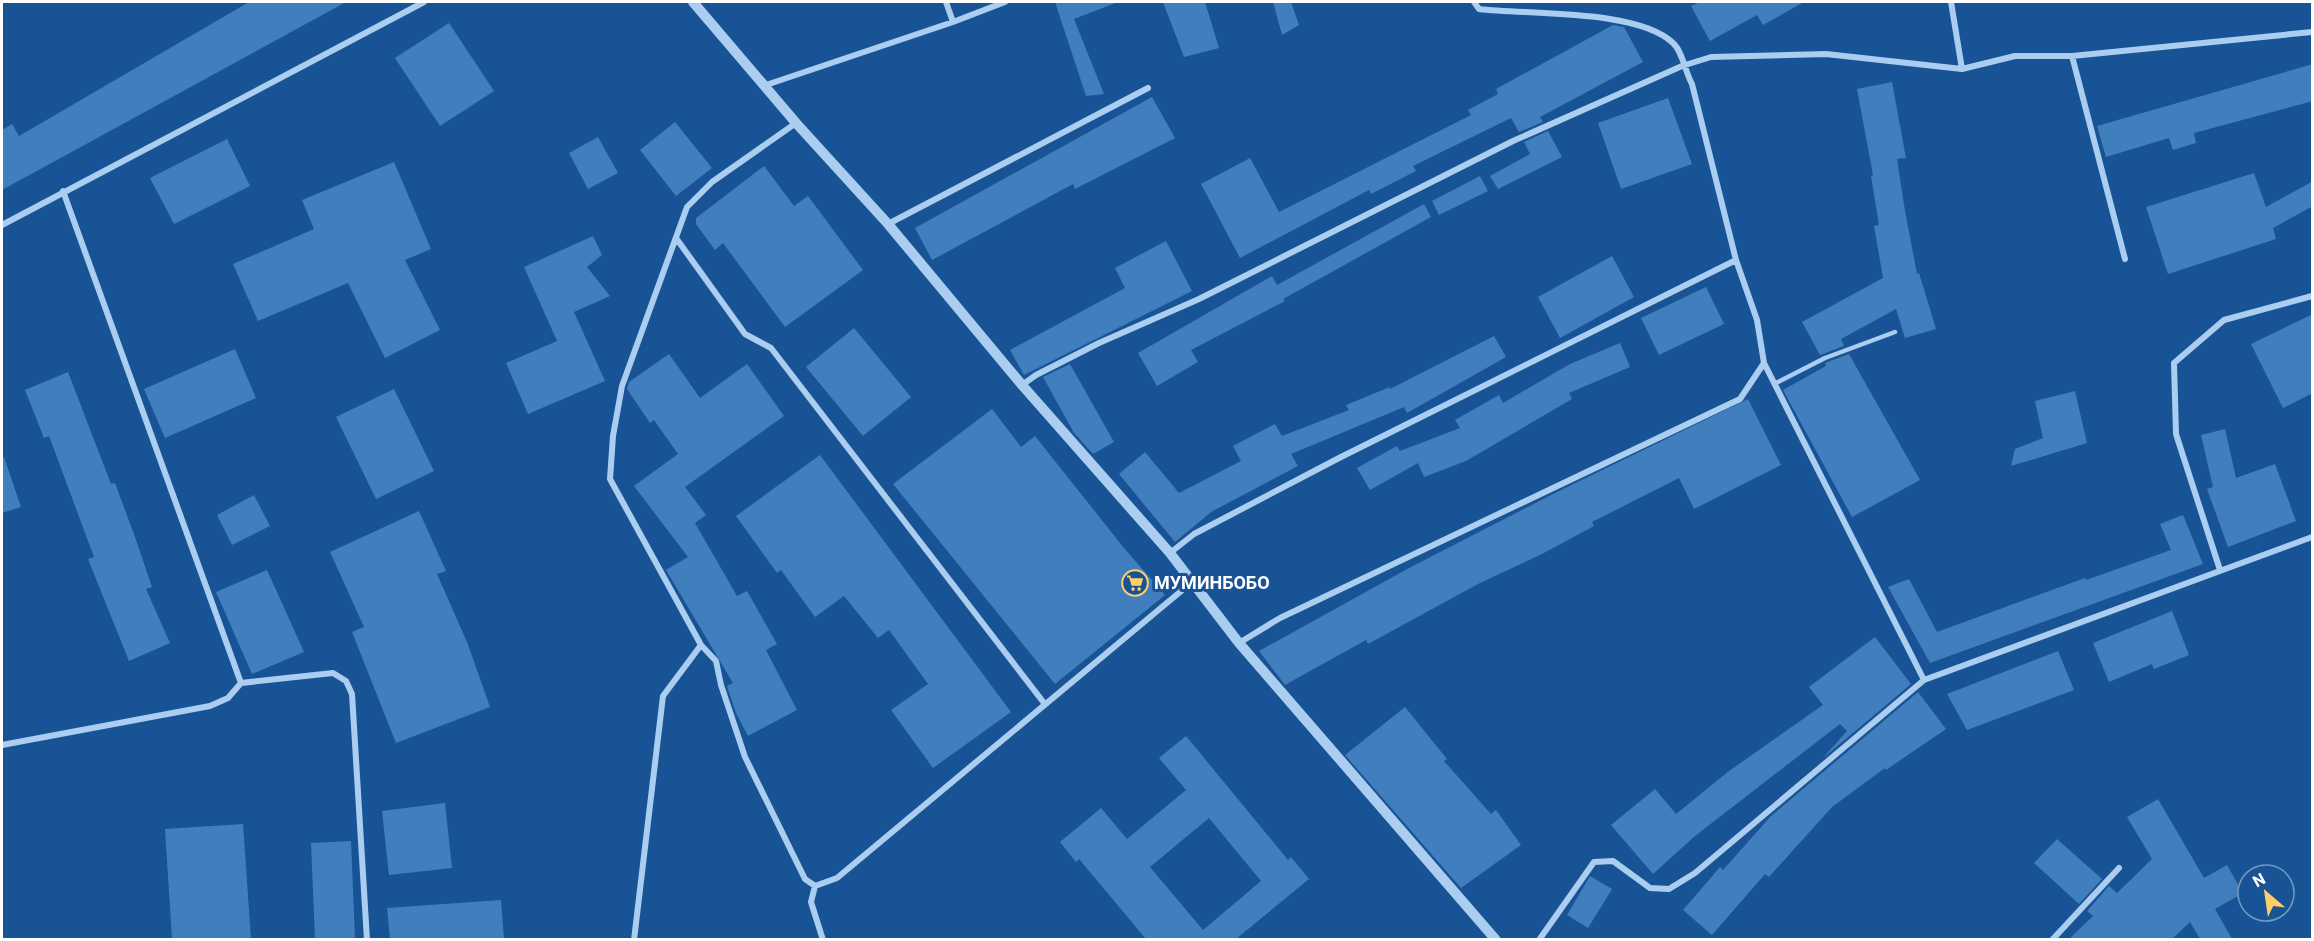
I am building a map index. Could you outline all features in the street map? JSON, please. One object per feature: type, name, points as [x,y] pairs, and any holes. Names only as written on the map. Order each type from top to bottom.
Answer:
[{"type":"street","points":[[2,225],[424,2]]},
{"type":"street","points":[[693,2],[796,123],[888,224],[1023,385],[1170,553],[1239,643],[1496,939]]},
{"type":"street","points":[[946,2],[953,22]]},
{"type":"street","points":[[765,84],[953,22],[1005,2]]},
{"type":"street","points":[[1474,2],[1479,9],[1628,22],[1656,32],[1673,42],[1681,53],[1682,66],[1692,84],[1736,260],[1756,320],[1764,363],[1924,680]]},
{"type":"street","points":[[1951,2],[1962,69]]},
{"type":"street","points":[[1023,385],[1036,375],[1099,343],[1199,299],[1513,141],[1682,66],[1711,57],[1826,54],[1962,69],[2015,56],[2072,56],[2313,32]]},
{"type":"street","points":[[2072,56],[2125,259]]},
{"type":"street","points":[[888,224],[1148,88]]},
{"type":"street","points":[[796,123],[712,182],[687,207],[622,387],[613,436],[610,479],[701,645],[716,662],[721,685],[745,757],[805,879],[815,886]]},
{"type":"street","points":[[63,191],[240,683]]},
{"type":"street","points":[[676,238],[745,334],[771,348],[1044,703]]},
{"type":"street","points":[[1170,553],[1194,534],[1339,458],[1736,260]]},
{"type":"street","points":[[2220,570],[2176,434],[2174,363],[2224,320],[2313,296]]},
{"type":"street","points":[[1239,643],[1280,618],[1740,399],[1764,363]]},
{"type":"street","points":[[1539,939],[1594,862],[1613,861],[1650,888],[1669,889],[1695,873],[1924,680],[2313,537]]},
{"type":"street","points":[[815,886],[837,878],[1044,703],[1192,582]]},
{"type":"street","points":[[634,939],[663,696],[701,645]]},
{"type":"street","points":[[2,745],[210,706],[228,698],[240,683],[333,673],[346,681],[352,694],[367,939]]},
{"type":"street","points":[[2052,939],[2119,868]]},
{"type":"street","points":[[815,886],[812,902],[823,939]]},
{"type":"lane","points":[[1774,384],[1825,358],[1894,332]]},
{"type":"building","points":[[249,2],[346,2],[2,190],[2,130],[12,124],[19,136]]},
{"type":"building","points":[[1055,2],[1118,2],[1074,19],[1104,94],[1086,96]]},
{"type":"building","points":[[1163,2],[1205,2],[1219,48],[1184,57]]},
{"type":"building","points":[[1273,2],[1291,2],[1299,25],[1282,35]]},
{"type":"building","points":[[1700,2],[1804,2],[1763,25],[1757,15],[1710,41],[1691,6]]},
{"type":"building","points":[[449,23],[494,91],[440,126],[395,58]]},
{"type":"building","points":[[1613,25],[1624,27],[1643,62],[1540,117],[1543,122],[1519,132],[1511,118],[1413,166],[1416,171],[1371,194],[1369,190],[1240,258],[1201,184],[1250,158],[1279,212],[1471,115],[1468,110],[1498,94],[1496,89]]},
{"type":"building","points":[[2313,64],[2313,101],[2194,133],[2196,143],[2173,150],[2169,138],[2106,157],[2097,126]]},
{"type":"building","points":[[1892,82],[1906,158],[1897,159],[1905,211],[1917,274],[1919,273],[1936,329],[1905,338],[1896,309],[1841,339],[1844,346],[1820,355],[1802,322],[1883,278],[1874,226],[1879,225],[1871,176],[1873,175],[1857,89]]},
{"type":"building","points":[[1152,97],[1175,138],[1075,189],[1073,184],[932,260],[915,228]]},
{"type":"building","points":[[1668,98],[1692,164],[1621,189],[1598,123]]},
{"type":"building","points":[[675,122],[712,168],[676,196],[640,150]]},
{"type":"building","points":[[1548,131],[1562,157],[1498,189],[1490,176],[1530,154],[1524,142]]},
{"type":"building","points":[[598,137],[618,173],[588,189],[569,153]]},
{"type":"building","points":[[227,139],[250,186],[174,224],[150,178]]},
{"type":"building","points":[[394,162],[431,249],[405,260],[440,330],[385,358],[348,283],[258,321],[233,264],[314,229],[302,200]]},
{"type":"building","points":[[764,166],[794,206],[808,196],[863,270],[785,327],[723,243],[715,250],[696,224],[696,218]]},
{"type":"building","points":[[2254,173],[2266,207],[2313,181],[2313,206],[2273,228],[2276,239],[2168,274],[2146,207]]},
{"type":"building","points":[[1480,176],[1488,191],[1439,215],[1432,201]]},
{"type":"building","points":[[1424,204],[1431,217],[1283,299],[1285,301],[1191,350],[1198,362],[1157,386],[1138,353],[1272,276],[1277,285]]},
{"type":"building","points":[[593,236],[602,255],[587,267],[610,296],[574,312],[605,381],[528,414],[506,363],[557,341],[524,267]]},
{"type":"building","points":[[1166,241],[1192,291],[1024,375],[1010,350],[1125,288],[1115,268]]},
{"type":"building","points":[[1612,256],[1634,297],[1560,338],[1538,297]]},
{"type":"building","points":[[1706,287],[1724,324],[1659,355],[1641,318]]},
{"type":"building","points":[[2313,314],[2313,393],[2283,408],[2251,344]]},
{"type":"building","points":[[854,328],[911,397],[863,436],[806,367]]},
{"type":"building","points":[[1494,336],[1506,357],[1407,413],[1404,407],[1291,454],[1298,466],[1211,512],[1175,542],[1119,474],[1145,452],[1179,493],[1241,461],[1233,446],[1275,424],[1282,436],[1349,410],[1346,405],[1390,387],[1390,389]]},
{"type":"building","points":[[1620,343],[1630,367],[1569,393],[1572,399],[1466,461],[1424,477],[1418,463],[1370,490],[1357,468],[1397,446],[1400,451],[1460,428],[1455,420],[1499,395],[1503,403],[1570,364]]},
{"type":"building","points":[[235,349],[256,398],[165,438],[144,389]]},
{"type":"building","points":[[669,354],[700,398],[747,364],[784,416],[685,487],[706,515],[695,523],[737,596],[747,591],[777,644],[766,650],[797,710],[748,736],[736,713],[727,686],[733,683],[666,570],[688,557],[634,486],[678,454],[654,420],[650,423],[627,389],[629,382]]},
{"type":"building","points":[[1849,354],[1920,480],[1852,517],[1783,390],[1826,366],[1825,363]]},
{"type":"building","points":[[1070,364],[1114,442],[1093,454],[1074,433],[1043,377]]},
{"type":"building","points":[[68,372],[111,484],[115,483],[152,587],[146,589],[170,643],[129,661],[88,559],[94,557],[49,436],[44,438],[25,390]]},
{"type":"building","points":[[394,389],[434,471],[376,499],[336,417]]},
{"type":"building","points":[[2075,391],[2087,443],[2011,466],[2015,449],[2043,438],[2035,401]]},
{"type":"building","points":[[1748,399],[1781,465],[1694,509],[1679,478],[1592,522],[1594,526],[1542,554],[1478,584],[1368,644],[1366,640],[1285,685],[1259,651],[1409,568],[1551,495]]},
{"type":"building","points":[[992,409],[1021,447],[1035,436],[1124,548],[1165,595],[1055,684],[893,484]]},
{"type":"building","points":[[2225,429],[2236,478],[2275,464],[2296,521],[2228,547],[2207,489],[2213,487],[2201,435]]},
{"type":"building","points":[[820,455],[1011,712],[933,768],[891,710],[928,684],[889,630],[878,638],[844,596],[815,617],[781,570],[777,573],[736,516]]},
{"type":"building","points":[[4,457],[21,507],[2,513],[2,458]]},
{"type":"building","points":[[254,495],[270,526],[232,545],[217,515]]},
{"type":"building","points":[[419,511],[446,571],[437,574],[467,642],[490,707],[396,743],[352,632],[364,627],[330,552]]},
{"type":"building","points":[[2183,515],[2203,564],[1930,663],[1888,587],[1909,579],[1937,632],[2085,578],[2086,580],[2171,550],[2160,524]]},
{"type":"building","points":[[267,570],[304,652],[252,674],[216,592]]},
{"type":"building","points":[[2172,611],[2189,655],[2154,669],[2152,664],[2109,682],[2093,643]]},
{"type":"building","points":[[1875,637],[1911,684],[1822,759],[1847,731],[1840,724],[1695,836],[1653,874],[1611,825],[1655,789],[1676,814],[1729,771],[1823,705],[1809,687]]},
{"type":"building","points":[[2058,651],[2074,690],[1967,730],[1947,694]]},
{"type":"building","points":[[1918,692],[1946,729],[1886,770],[1885,768],[1832,807],[1769,877],[1765,874],[1712,935],[1683,910],[1720,867],[1723,870],[1771,816]]},
{"type":"building","points":[[1405,707],[1447,759],[1444,761],[1491,814],[1496,810],[1521,845],[1461,888],[1345,755]]},
{"type":"building","points":[[1186,736],[1288,860],[1291,857],[1309,879],[1236,939],[1146,939],[1079,859],[1076,862],[1060,842],[1101,808],[1127,839],[1186,790],[1159,758]],"holes":[[[1209,818],[1261,881],[1203,930],[1150,867]]]},
{"type":"building","points":[[2158,799],[2204,878],[2227,865],[2236,881],[2236,897],[2215,909],[2232,939],[2200,939],[2190,922],[2172,939],[2069,939],[2093,916],[2087,911],[2109,886],[2117,893],[2152,859],[2127,817]]},
{"type":"building","points":[[445,803],[452,868],[389,875],[382,811]]},
{"type":"building","points":[[243,824],[251,939],[172,939],[165,829]]},
{"type":"building","points":[[2057,839],[2102,879],[2079,904],[2034,863]]},
{"type":"building","points":[[351,841],[355,939],[315,939],[311,843]]},
{"type":"building","points":[[1590,876],[1612,889],[1588,928],[1567,915]]},
{"type":"building","points":[[501,900],[504,939],[390,939],[387,908]]},
{"type":"place","name":"МУМИНБОБО","points":[[1135,583]]}]
